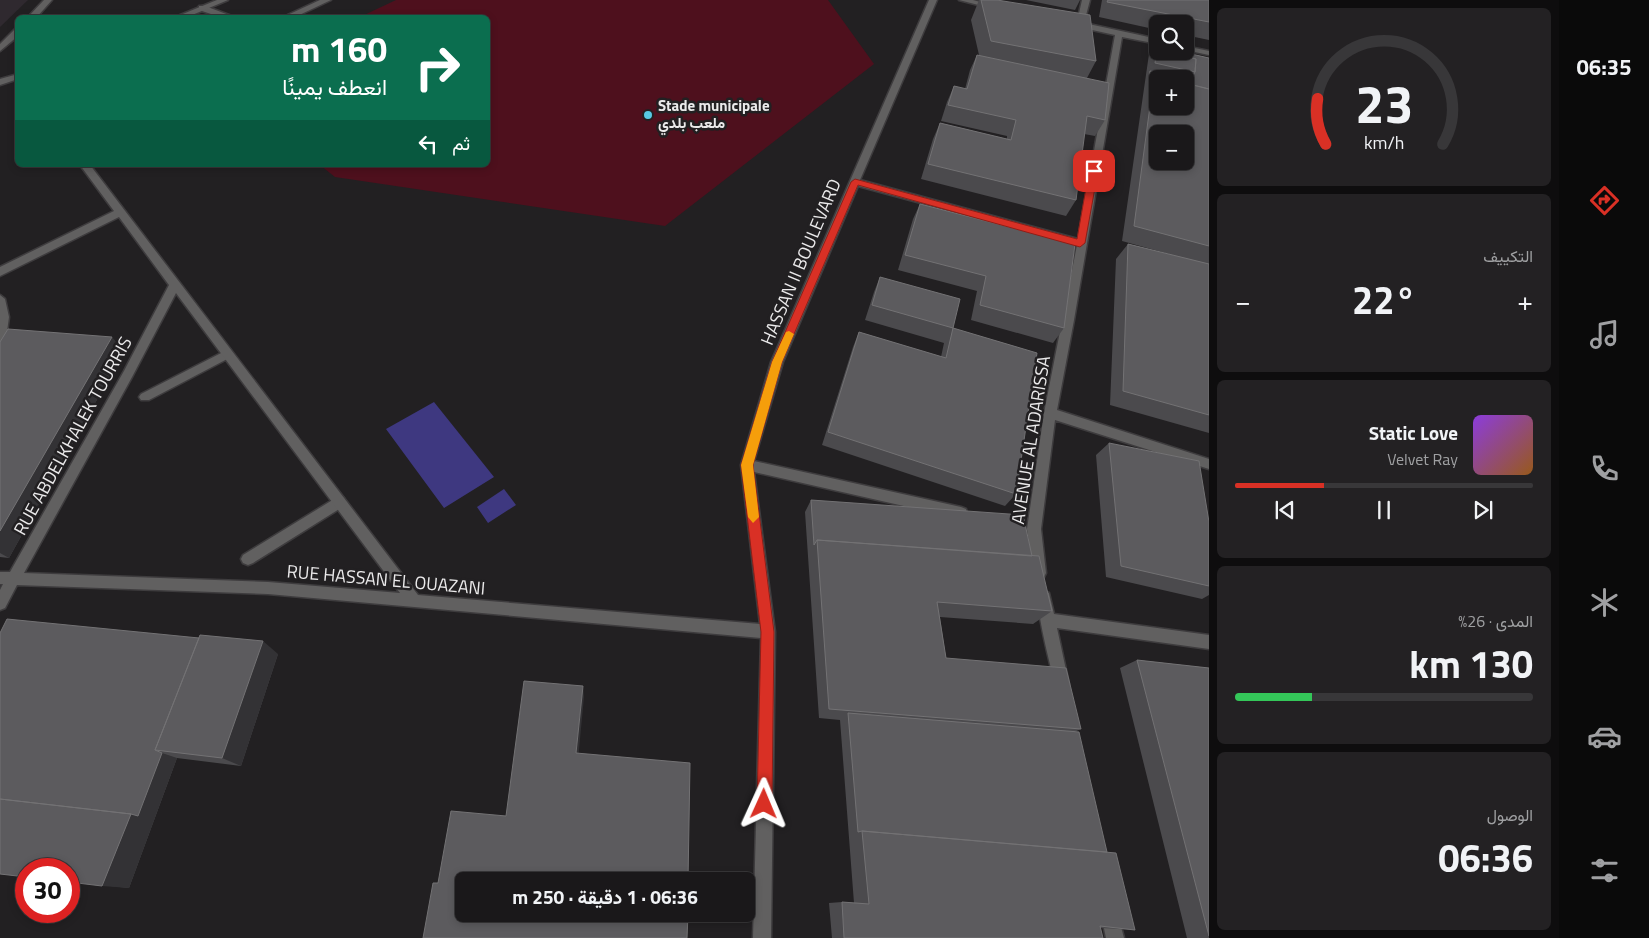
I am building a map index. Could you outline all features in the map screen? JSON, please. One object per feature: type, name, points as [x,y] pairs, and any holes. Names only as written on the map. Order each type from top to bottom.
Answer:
[{"type":"street","points":[[34,15],[48,0]]},
{"type":"street","points":[[184,15],[224,0]]},
{"type":"street","points":[[292,15],[327,0]]},
{"type":"street","name":"HASSAN II BOULEVARD","points":[[762,938],[768,632],[747,465],[777,362],[933,0]]},
{"type":"street","points":[[963,0],[1002,8]]},
{"type":"street","points":[[1080,25],[1086,0]]},
{"type":"street","points":[[202,8],[224,15]]},
{"type":"street","points":[[1070,23],[1149,40]]},
{"type":"street","name":"AVENUE AL ADARISSA","points":[[1064,697],[1029,528],[1069,320],[1080,243],[1119,33]]},
{"type":"street","points":[[0,49],[15,34]]},
{"type":"street","points":[[1194,50],[1209,53]]},
{"type":"street","points":[[0,82],[15,77]]},
{"type":"street","points":[[87,167],[414,602]]},
{"type":"street","points":[[855,182],[1080,243]]},
{"type":"street","points":[[0,272],[121,212]]},
{"type":"street","name":"RUE ABDELKHALEK TOURRIS","points":[[0,603],[7,579],[128,374],[175,284]]},
{"type":"street","points":[[0,299],[4,318],[0,339]]},
{"type":"street","points":[[146,397],[227,354]]},
{"type":"street","points":[[1050,413],[1209,464]]},
{"type":"street","points":[[747,465],[977,517]]},
{"type":"street","points":[[248,559],[339,502]]},
{"type":"street","name":"RUE HASSAN EL OUAZANI","points":[[7,579],[268,588],[768,632]]},
{"type":"street","points":[[1048,620],[1209,642]]},
{"type":"street","points":[[1107,900],[1115,938]]},
{"type":"shaded area","points":[[0,0],[28,0],[0,27]]},
{"type":"shaded area","name":"Stade municipale ملعب بلدي","points":[[396,0],[828,0],[874,64],[665,226],[335,177],[322,167],[490,167],[490,15],[364,15]]},
{"type":"shaded area","points":[[434,402],[494,477],[444,508],[386,429]]},
{"type":"shaded area","points":[[504,489],[516,505],[488,523],[477,507]]},
{"type":"building","points":[[981,0],[997,0],[1090,15],[1096,61],[991,41]]},
{"type":"building","points":[[1108,0],[1209,0],[1209,22],[1194,19],[1194,15],[1173,15],[1107,2]]},
{"type":"building","points":[[977,55],[1109,83],[1105,120],[1087,116],[1076,200],[928,164],[940,123],[1011,140],[1016,120],[948,105],[954,86],[967,89]]},
{"type":"building","points":[[1194,55],[1209,58],[1209,89],[1194,85],[1196,59],[1194,59]]},
{"type":"building","points":[[1196,59],[1195,72],[1194,70],[1155,63],[1155,60]]},
{"type":"building","points":[[1194,85],[1209,89],[1209,246],[1134,226],[1149,114],[1194,115]]},
{"type":"building","points":[[920,204],[1075,244],[1064,328],[980,305],[986,276],[905,255]]},
{"type":"building","points":[[1128,244],[1209,264],[1209,415],[1123,391]]},
{"type":"building","points":[[880,277],[960,299],[953,328],[872,305]]},
{"type":"building","points":[[953,328],[1037,353],[1016,494],[828,432],[859,332],[946,358]]},
{"type":"building","points":[[8,329],[112,337],[0,531],[0,342]]},
{"type":"building","points":[[1109,443],[1199,461],[1209,522],[1209,586],[1121,566]]},
{"type":"building","points":[[811,500],[1023,515],[1032,556],[817,540],[814,545]]},
{"type":"building","points":[[817,540],[1039,556],[1052,611],[937,602],[946,658],[1066,668],[1081,729],[829,709]]},
{"type":"building","points":[[7,619],[199,638],[155,750],[162,753],[138,816],[0,799],[0,633]]},
{"type":"building","points":[[200,635],[263,641],[222,758],[155,750]]},
{"type":"building","points":[[1137,660],[1209,668],[1209,936]]},
{"type":"building","points":[[524,681],[583,686],[576,753],[690,763],[688,872],[455,872],[455,922],[688,922],[687,938],[423,938],[433,883],[438,883],[451,811],[506,816]]},
{"type":"building","points":[[848,713],[1079,732],[1107,852],[858,832]]},
{"type":"building","points":[[0,799],[131,814],[102,886],[80,883],[80,858],[15,858],[15,876],[0,874]]},
{"type":"building","points":[[862,831],[1116,853],[1135,930],[1100,926],[1103,938],[844,938],[842,902],[869,904]]},
{"type":"slow traffic","points":[[753,517],[747,465],[777,362],[789,334]]},
{"type":"place","name":"Stade municipale ملعب بلدي","points":[[648,115]]},
{"type":"route","points":[[764,804],[768,632],[747,465],[777,362],[855,182],[1080,243],[1094,171]]}]
